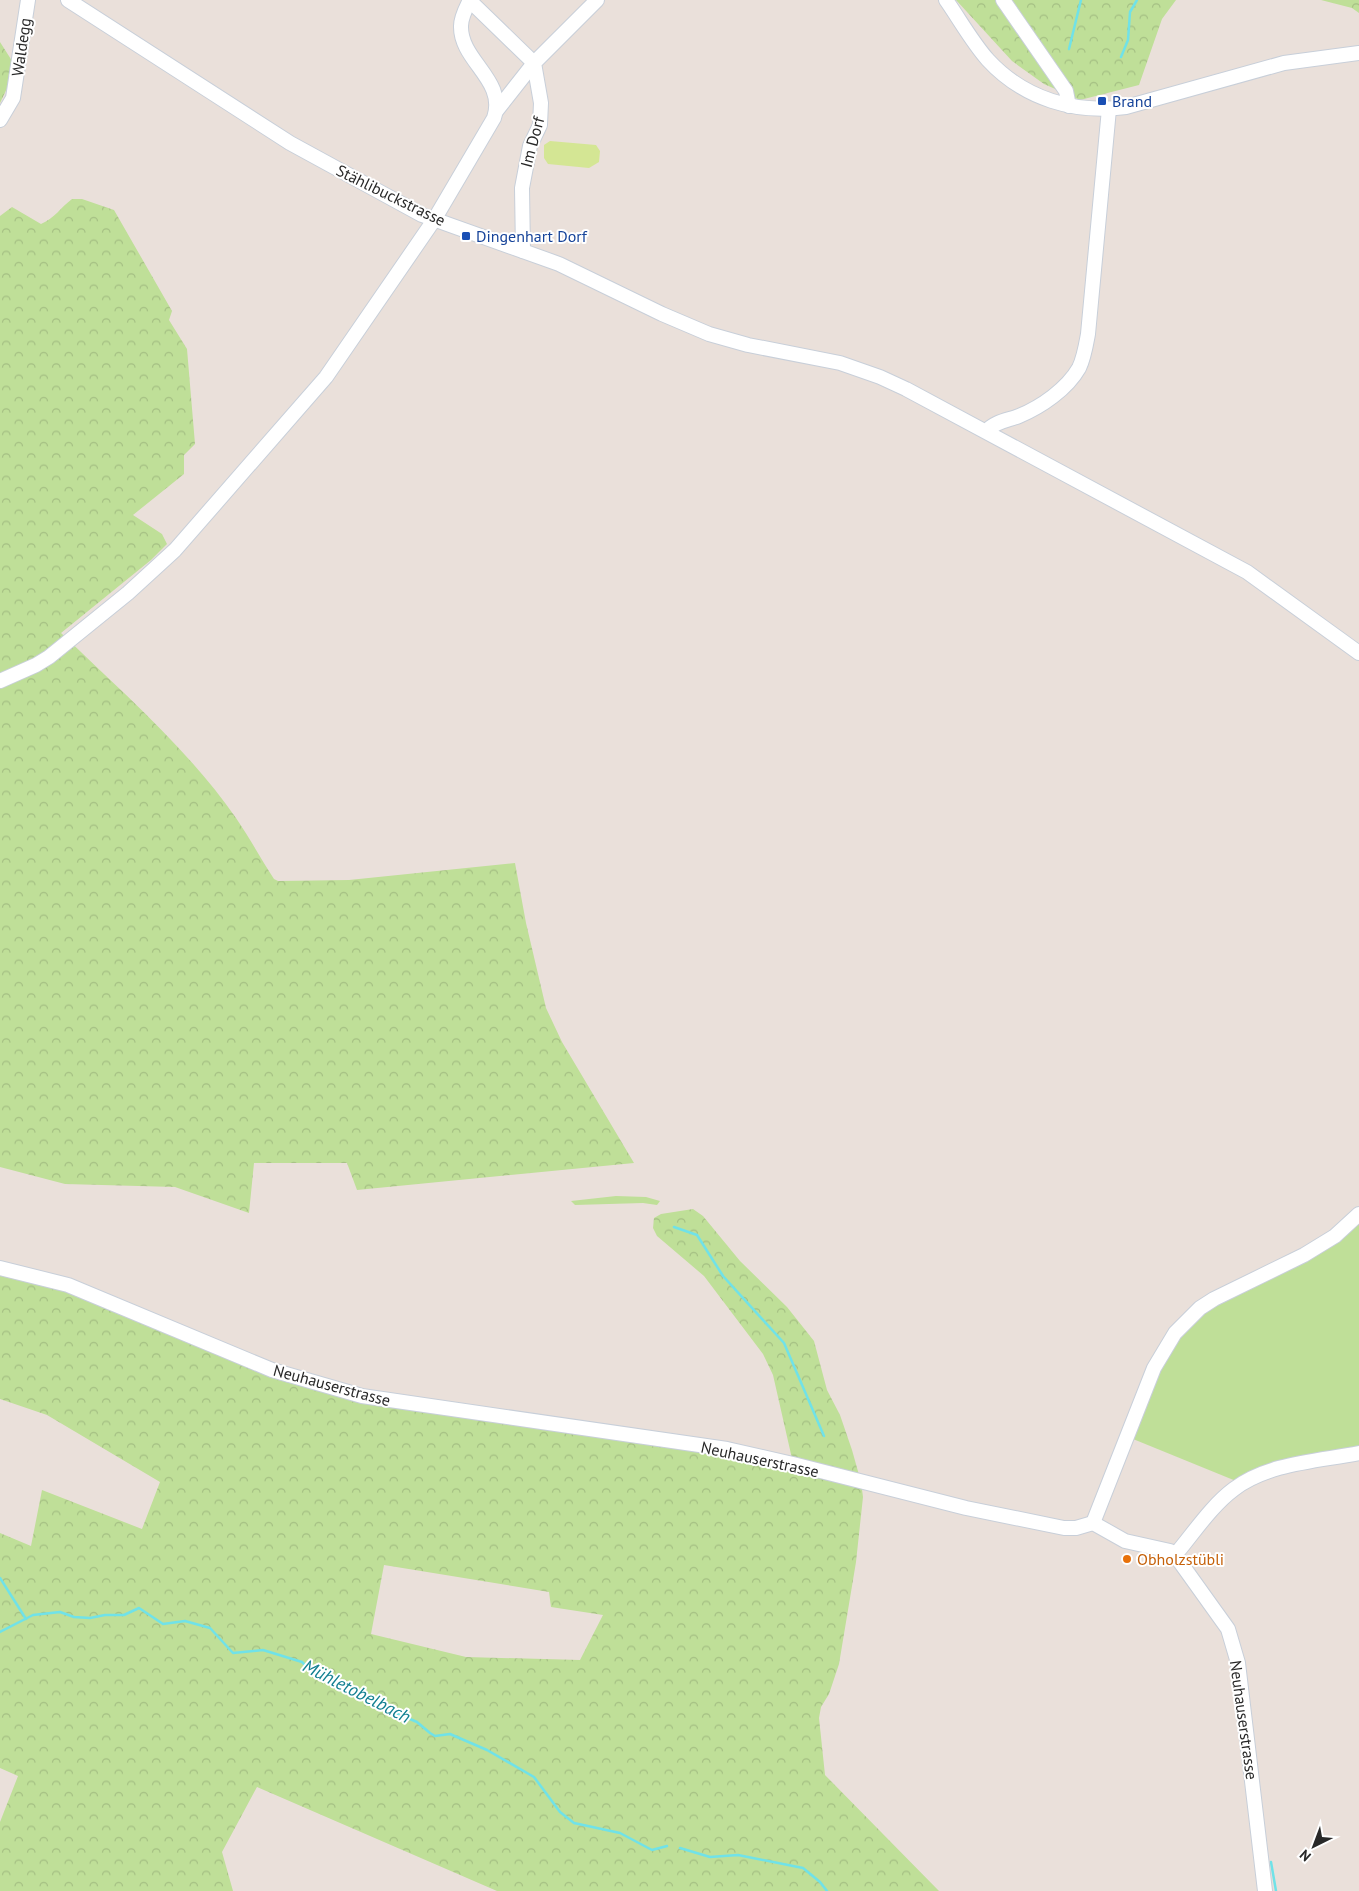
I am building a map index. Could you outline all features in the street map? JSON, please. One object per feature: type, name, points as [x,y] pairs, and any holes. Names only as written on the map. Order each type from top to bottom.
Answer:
[{"type":"street","name":"Waldegg","points":[[0,120],[14,98],[28,0]]},
{"type":"street","name":"Stählibuckstrasse","points":[[68,0],[290,143],[434,220],[559,264],[662,314],[709,334],[748,345],[840,363],[880,377],[988,431],[1221,557],[1277,592],[1359,653]]},
{"type":"street","points":[[496,110],[494,90],[462,36],[461,20],[470,0],[534,63]]},
{"type":"street","points":[[0,681],[49,657],[128,593],[175,550],[326,376],[434,220],[496,110],[534,63],[597,0]]},
{"type":"street","points":[[946,0],[980,51],[1002,73],[1032,93],[1069,106],[1109,109],[1158,99],[1284,63],[1359,53]]},
{"type":"street","points":[[1003,0],[1066,91],[1069,106]]},
{"type":"street","name":"Im Dorf","points":[[523,251],[522,188],[530,146],[540,125],[541,103],[534,63]]},
{"type":"street","points":[[988,431],[991,427],[1021,416],[1041,404],[1066,383],[1080,366],[1088,334],[1109,109]]},
{"type":"street","points":[[1359,1214],[1335,1236],[1304,1255],[1214,1299],[1200,1308],[1175,1333],[1154,1368],[1092,1523],[1125,1540],[1170,1551],[1175,1555],[1224,1498],[1242,1483],[1270,1471],[1359,1453]]},
{"type":"street","name":"Neuhauserstrasse","points":[[0,1268],[68,1285],[272,1370],[362,1396],[727,1450],[793,1464],[966,1508],[1064,1528],[1076,1528],[1092,1523]]},
{"type":"street","name":"Neuhauserstrasse","points":[[1175,1555],[1228,1629],[1238,1663],[1265,1891]]},
{"type":"green space","points":[[956,0],[1176,0],[1162,19],[1139,85],[1080,100],[1044,84],[1012,61]]},
{"type":"green space","points":[[1321,0],[1359,0],[1359,13],[1352,8]]},
{"type":"green space","points":[[0,42],[14,64],[10,82],[0,103]]},
{"type":"green space","points":[[550,141],[596,145],[600,151],[599,162],[589,168],[548,164],[544,158],[544,145]]},
{"type":"green space","points":[[72,199],[82,199],[114,210],[172,311],[169,320],[187,349],[195,444],[184,455],[184,474],[133,515],[162,534],[167,544],[151,560],[61,633],[153,721],[197,768],[236,818],[274,879],[278,881],[349,880],[515,863],[526,923],[546,1008],[562,1042],[634,1163],[357,1190],[347,1163],[254,1163],[249,1213],[175,1187],[65,1184],[0,1167],[0,216],[12,207],[41,224],[54,216]]},
{"type":"green space","points":[[616,1196],[646,1197],[660,1201],[657,1205],[643,1203],[575,1205],[571,1201]]},
{"type":"green space","points":[[693,1209],[703,1216],[740,1261],[787,1307],[814,1341],[827,1390],[840,1415],[852,1450],[863,1497],[856,1562],[839,1664],[829,1694],[821,1707],[819,1718],[825,1775],[939,1891],[497,1891],[257,1787],[222,1852],[233,1891],[0,1891],[0,1822],[18,1776],[0,1768],[0,1533],[31,1546],[42,1490],[142,1529],[160,1482],[47,1415],[0,1399],[0,1268],[68,1285],[272,1370],[362,1396],[793,1463],[773,1375],[763,1354],[704,1276],[657,1236],[653,1228],[654,1218],[661,1214]],"holes":[[[384,1565],[549,1592],[551,1607],[603,1615],[580,1660],[466,1657],[371,1634]]]},
{"type":"green space","points":[[1359,1220],[1359,1448],[1236,1481],[1133,1439],[1155,1382],[1173,1346],[1193,1321],[1227,1297]]},
{"type":"waterway","points":[[1069,49],[1081,0]]},
{"type":"waterway","points":[[1121,57],[1128,40],[1130,12],[1137,0]]},
{"type":"waterway","points":[[674,1227],[697,1235],[723,1276],[784,1343],[824,1436]]},
{"type":"waterway","points":[[0,1578],[26,1619]]},
{"type":"waterway","name":"Mühletobelbach","points":[[0,1632],[33,1615],[60,1612],[74,1617],[90,1618],[105,1615],[124,1615],[139,1608],[163,1624],[185,1621],[210,1628],[233,1653],[263,1650],[302,1662],[313,1673],[329,1676],[335,1683],[349,1685],[374,1698],[391,1711],[417,1722],[435,1736],[450,1734],[487,1750],[534,1777],[560,1812],[574,1823],[620,1833],[652,1850],[667,1846]]},
{"type":"waterway","name":"Mühletobelbach","points":[[680,1848],[710,1857],[738,1855],[803,1868],[820,1882],[827,1891]]},
{"type":"waterway","points":[[1271,1862],[1276,1891]]},
{"type":"place","name":"Brand","points":[[1102,101]]},
{"type":"place","name":"Dingenhart Dorf","points":[[466,236]]},
{"type":"place","name":"Obholzstübli","points":[[1127,1559]]}]
